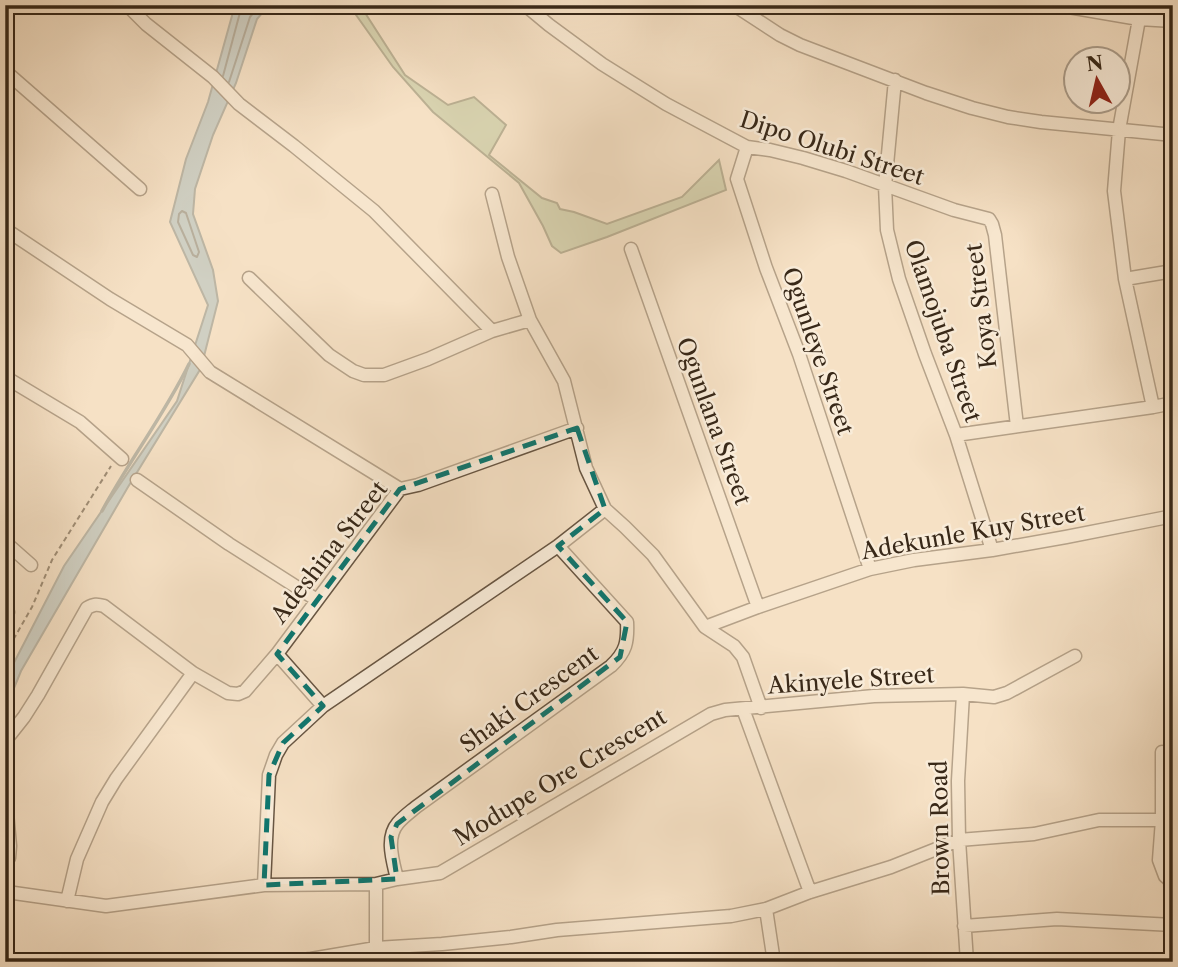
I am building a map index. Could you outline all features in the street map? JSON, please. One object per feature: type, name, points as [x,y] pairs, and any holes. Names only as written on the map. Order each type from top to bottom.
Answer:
[{"type":"street","points":[[127,5],[146,24],[213,77],[239,104],[374,211],[492,331]]},
{"type":"street","name":"Dipo Olubi Street","points":[[525,5],[602,64],[666,104],[747,147],[803,158],[846,171],[954,210],[989,219],[992,223]]},
{"type":"street","points":[[733,5],[800,46],[972,108],[1008,117],[1173,135]]},
{"type":"street","points":[[1057,5],[1139,19],[1173,21]]},
{"type":"street","points":[[1139,19],[1119,130],[1114,191],[1125,279],[1153,407]]},
{"type":"street","points":[[5,71],[140,189]]},
{"type":"street","name":"Olamojuba Street","points":[[895,80],[885,186],[887,230],[899,279],[956,435],[992,550]]},
{"type":"street","name":"Ogunleye Street","points":[[747,147],[737,178],[870,569]]},
{"type":"street","points":[[492,194],[508,257],[530,320],[564,381],[586,468],[605,509],[653,555],[705,627],[734,646],[743,657],[761,708]]},
{"type":"street","name":"Koya Street","points":[[992,223],[1017,426]]},
{"type":"street","points":[[5,229],[110,299],[187,345],[210,372],[400,489]]},
{"type":"street","name":"Ogunlana Street","points":[[631,249],[758,607]]},
{"type":"street","points":[[1125,279],[1173,271]]},
{"type":"street","points":[[249,278],[329,355],[363,375],[384,375],[492,331],[530,320]]},
{"type":"street","points":[[5,377],[80,422],[120,457]]},
{"type":"street","points":[[956,435],[1173,403]]},
{"type":"street","name":"Adeshina Street","points":[[193,673],[228,693],[238,694],[245,691],[277,654],[400,489],[577,428]]},
{"type":"street","points":[[137,480],[229,544],[317,600]]},
{"type":"street","points":[[264,886],[269,775],[276,755],[284,743],[323,706],[558,545],[605,509]]},
{"type":"street","name":"Adekunle Kuy Street","points":[[705,627],[870,569],[914,560],[992,550],[1173,516]]},
{"type":"street","points":[[5,542],[31,565]]},
{"type":"street","name":"Shaki Crescent","points":[[397,879],[391,837],[397,824],[416,807],[611,666],[625,649],[627,622],[558,545]]},
{"type":"street","points":[[5,741],[24,717],[91,605],[104,606],[193,673],[102,802],[77,859],[67,901]]},
{"type":"street","points":[[277,654],[323,706]]},
{"type":"street","name":"Akinyele Street","points":[[743,709],[874,696],[963,694],[994,697],[1007,693],[1075,656]]},
{"type":"street","name":"Brown Road","points":[[963,694],[958,781],[967,962]]},
{"type":"street","points":[[743,709],[810,892]]},
{"type":"street","name":"Modupe Ore Crescent","points":[[10,889],[106,906],[264,886],[376,884],[439,873],[698,720],[711,714],[743,709]]},
{"type":"street","points":[[1161,752],[1162,820],[1158,860],[1165,876],[1173,883]]},
{"type":"street","points":[[5,791],[9,858]]},
{"type":"street","points":[[282,962],[376,948],[731,916],[766,909],[810,892],[891,867],[959,840],[1034,834],[1099,820],[1162,820]]},
{"type":"street","points":[[376,884],[376,948]]},
{"type":"street","points":[[766,909],[774,962]]},
{"type":"street","points":[[964,926],[1058,919],[1173,925]]},
{"type":"path","points":[[5,654],[32,607],[52,560],[120,457]]},
{"type":"path","points":[[9,858],[10,889]]},
{"type":"highlighted area","points":[[577,428],[605,509],[558,546],[627,622],[620,657],[397,824],[391,837],[397,879],[264,885],[269,775],[283,743],[323,706],[277,654],[400,489]]},
{"type":"green space","points":[[349,5],[360,5],[405,75],[448,105],[474,97],[506,125],[489,155],[542,198],[557,203],[560,209],[607,224],[682,197],[719,160],[726,190],[561,253],[552,246],[519,183],[433,112],[393,67]]},
{"type":"water","points":[[235,5],[269,5],[257,19],[236,83],[213,135],[195,189],[193,214],[213,270],[218,301],[201,368],[21,671],[5,710],[5,680],[64,566],[177,401],[208,305],[170,222],[186,159],[208,102]]},
{"type":"waterway","points":[[102,511],[189,364]]}]
